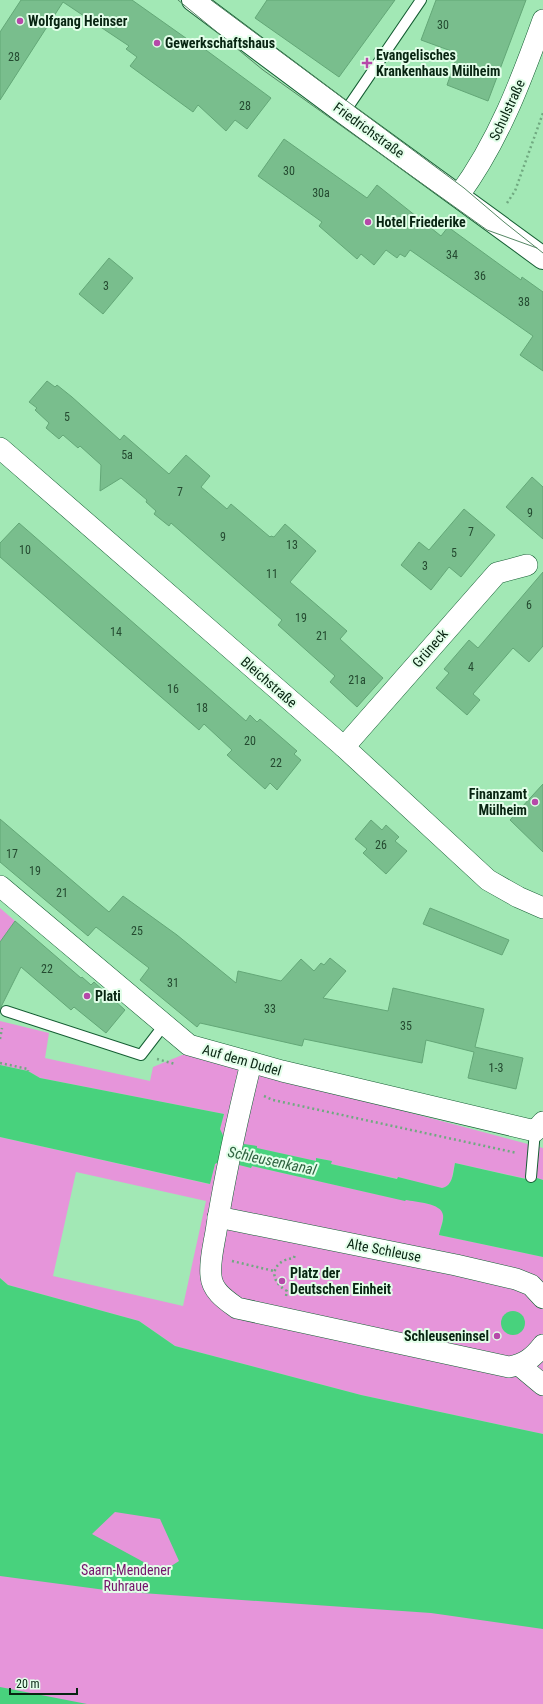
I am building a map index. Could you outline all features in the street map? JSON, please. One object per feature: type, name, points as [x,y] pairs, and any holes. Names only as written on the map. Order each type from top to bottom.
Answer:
[{"type":"main road","name":"Friedrichstraße","points":[[195,0],[344,113],[459,195],[543,258]]},
{"type":"street","name":"Schulstraße","points":[[459,195],[479,165],[508,111],[517,91],[543,20]]},
{"type":"street","name":"Bleichstraße","points":[[0,448],[344,747],[488,880],[518,897],[543,908]]},
{"type":"street","name":"Grüneck","points":[[344,747],[497,573],[527,565]]},
{"type":"street","name":"Auf dem Dudel","points":[[0,886],[188,1045],[251,1063],[539,1126]]},
{"type":"street","points":[[251,1063],[227,1164],[218,1217],[212,1273],[223,1299],[237,1308],[509,1367],[519,1366],[533,1358],[543,1345]]},
{"type":"street","name":"Alte Schleuse","points":[[218,1217],[456,1265],[516,1279],[531,1285],[543,1298]]},
{"type":"street","points":[[519,1366],[543,1385]]},
{"type":"lane","points":[[344,113],[384,52],[421,0]]},
{"type":"lane","points":[[6,1011],[141,1055],[164,1025]]},
{"type":"lane","points":[[531,1177],[533,1156],[539,1126]]},
{"type":"path","points":[[495,222],[515,191],[543,113]]},
{"type":"path","points":[[0,1063],[28,1069],[28,1071]]},
{"type":"path","points":[[245,1088],[273,1100],[403,1130],[533,1156]]},
{"type":"path","points":[[287,1291],[279,1287],[274,1279],[274,1270],[278,1263],[286,1258],[294,1258]]},
{"type":"path","points":[[212,1273],[274,1270]]},
{"type":"green space","points":[[0,908],[15,921],[0,942]]},
{"type":"green space","points":[[0,1021],[49,1033],[45,1058],[150,1081],[153,1067],[187,1053],[543,1148],[543,1180],[537,1178],[536,1181],[455,1163],[451,1182],[446,1187],[442,1188],[409,1181],[410,1180],[398,1177],[398,1179],[331,1164],[331,1161],[317,1158],[316,1161],[256,1148],[257,1147],[226,1142],[220,1129],[224,1114],[40,1078],[28,1071],[0,1065]]},
{"type":"green space","points":[[0,1137],[209,1184],[215,1164],[222,1160],[240,1163],[240,1165],[251,1168],[252,1166],[393,1198],[434,1205],[442,1210],[443,1213],[439,1235],[543,1257],[543,1434],[361,1395],[175,1346],[139,1321],[8,1285],[0,1278]],"holes":[[[76,1172],[206,1201],[183,1306],[53,1276]]]},
{"type":"green space","name":"Saarn-Mendener Ruhraue","points":[[0,1411],[543,1565],[543,1704],[0,1704]]},
{"type":"water","name":"Schleusenkanal","points":[[0,1065],[28,1071],[40,1078],[224,1114],[220,1129],[226,1142],[244,1146],[244,1144],[257,1146],[257,1148],[316,1161],[316,1158],[332,1161],[331,1164],[397,1179],[398,1177],[442,1188],[446,1187],[453,1175],[455,1163],[535,1181],[537,1178],[543,1180],[543,1257],[439,1235],[443,1215],[438,1208],[428,1204],[405,1201],[252,1166],[251,1168],[239,1165],[240,1163],[222,1160],[215,1164],[210,1184],[0,1137]]},
{"type":"water","points":[[0,1278],[8,1285],[139,1321],[175,1346],[361,1395],[543,1434],[543,1629],[431,1613],[113,1591],[0,1576]],"holes":[[[115,1512],[160,1519],[179,1561],[162,1572],[92,1534]]]},
{"type":"water","points":[[513,1311],[522,1314],[525,1323],[522,1332],[513,1335],[504,1332],[501,1323],[504,1314]]},
{"type":"water","points":[[0,1687],[87,1704],[0,1704]]},
{"type":"building","points":[[21,0],[132,0],[190,41],[191,39],[271,98],[247,129],[235,120],[226,131],[198,105],[193,112],[130,66],[137,57],[126,49],[129,46],[63,2],[0,100],[0,32]]},
{"type":"building","points":[[267,0],[395,0],[339,77],[255,18]]},
{"type":"building","points":[[436,0],[526,0],[488,101],[447,85],[456,59],[452,58],[454,52],[421,40]]},
{"type":"building","points":[[284,139],[367,198],[377,185],[441,236],[448,227],[521,280],[522,277],[543,292],[543,371],[520,355],[533,336],[410,250],[405,257],[400,254],[397,258],[386,250],[374,265],[361,254],[357,259],[319,226],[322,222],[258,176]]},
{"type":"building","points":[[109,258],[133,278],[103,314],[79,294]]},
{"type":"building","points":[[47,381],[55,387],[57,385],[72,397],[120,440],[124,435],[169,474],[186,455],[210,476],[201,487],[227,509],[231,504],[270,537],[274,537],[285,524],[316,551],[290,582],[347,631],[340,639],[383,678],[357,707],[330,682],[335,676],[278,625],[282,620],[171,523],[169,526],[154,514],[156,511],[146,502],[147,500],[121,478],[100,491],[101,465],[80,446],[78,448],[63,435],[59,439],[46,428],[49,423],[35,410],[37,408],[29,402]]},
{"type":"building","points":[[532,477],[543,487],[543,539],[506,507]]},
{"type":"building","points":[[464,509],[495,535],[461,577],[449,567],[431,590],[401,565],[419,542],[429,550]]},
{"type":"building","points":[[19,523],[246,721],[250,715],[257,722],[260,719],[297,751],[294,754],[301,760],[277,790],[270,783],[265,789],[227,755],[232,750],[204,724],[199,730],[0,557],[0,543]]},
{"type":"building","points":[[543,572],[543,646],[529,662],[513,648],[473,694],[480,700],[467,715],[436,688],[449,673],[444,669],[469,640],[478,648]]},
{"type":"building","name":"Finanzamt Mülheim","points":[[543,784],[543,852],[510,820]]},
{"type":"building","points":[[0,819],[109,912],[123,896],[177,935],[236,983],[238,971],[281,981],[301,959],[314,971],[321,963],[324,965],[330,958],[346,971],[323,998],[388,1011],[393,988],[484,1009],[475,1047],[523,1058],[516,1089],[468,1078],[474,1052],[426,1040],[422,1063],[304,1039],[302,1046],[200,1023],[197,1027],[140,980],[149,968],[96,927],[88,936],[0,862]]},
{"type":"building","points":[[371,820],[382,830],[386,825],[399,837],[395,841],[407,851],[386,874],[363,853],[367,849],[355,839]]},
{"type":"building","points":[[430,908],[509,940],[502,955],[423,924]]},
{"type":"building","points":[[15,921],[81,978],[82,977],[91,985],[94,982],[125,1010],[106,1033],[74,1007],[71,1010],[21,967],[0,1009],[0,942]]},
{"type":"tram line","points":[[178,0],[263,70],[487,230],[537,248]]},
{"type":"tram line","points":[[211,0],[464,188],[543,253]]},
{"type":"place","name":"Wolfgang Heinser","points":[[20,21]]},
{"type":"place","name":"Gewerkschaftshaus","points":[[157,43]]},
{"type":"place","name":"Evangelisches Krankenhaus Mülheim","points":[[367,63]]},
{"type":"place","name":"Hotel Friederike","points":[[368,222]]},
{"type":"place","name":"Finanzamt Mülheim","points":[[535,802]]},
{"type":"place","name":"Plati","points":[[87,996]]},
{"type":"place","name":"Platz der Deutschen Einheit","points":[[282,1281]]},
{"type":"place","name":"Schleuseninsel","points":[[497,1336]]}]
